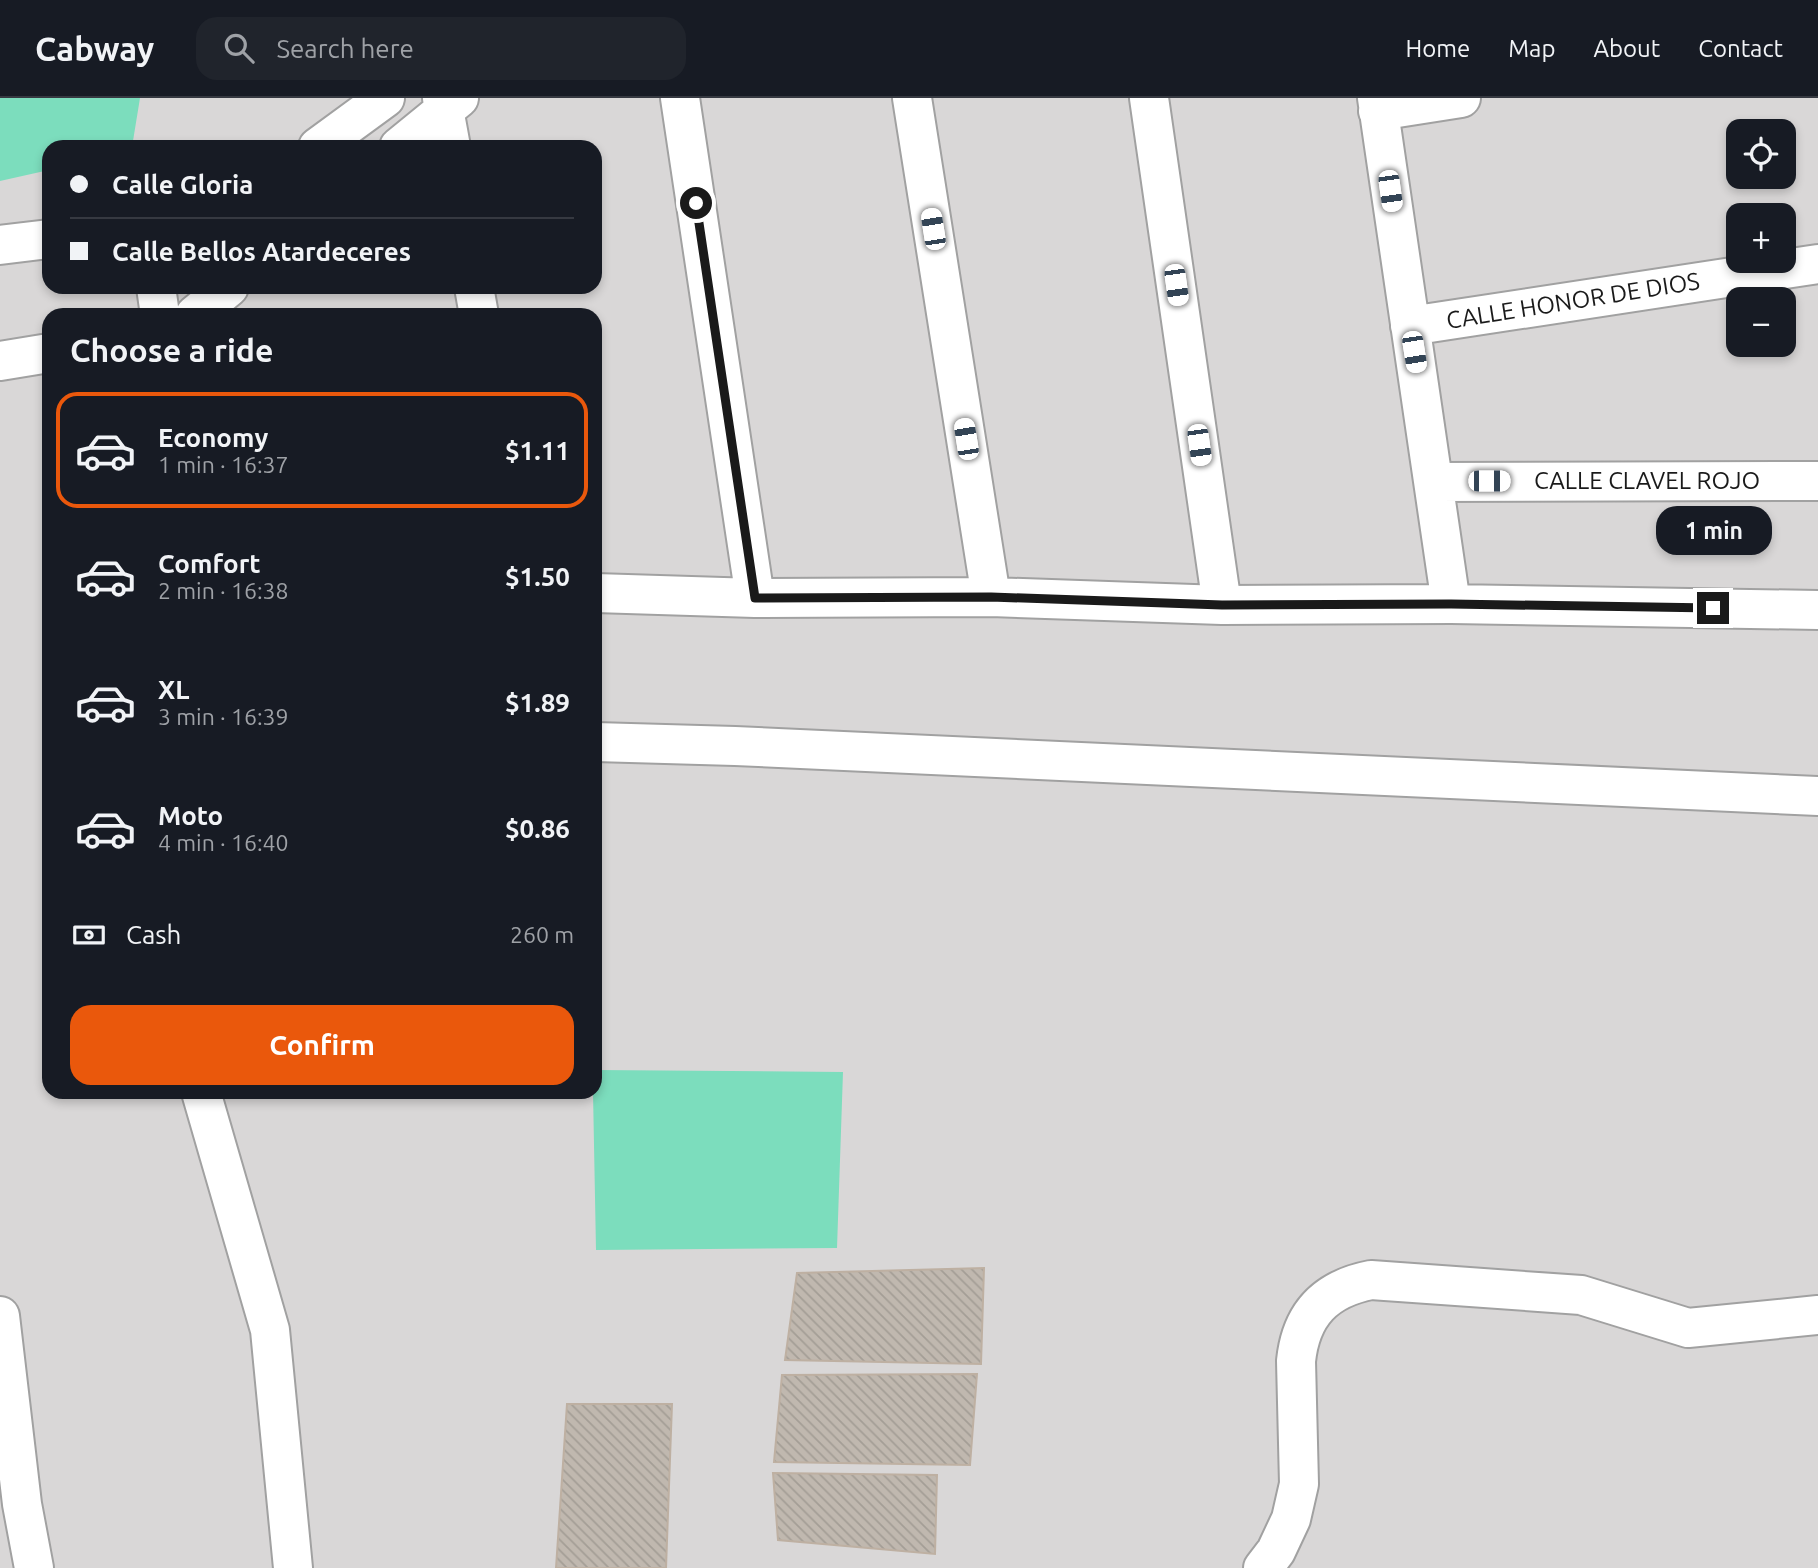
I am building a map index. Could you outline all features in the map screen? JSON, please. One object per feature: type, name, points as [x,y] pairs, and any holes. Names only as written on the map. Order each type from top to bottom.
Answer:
[{"type":"street","points":[[328,140],[385,98]]},
{"type":"street","points":[[680,98],[755,598]]},
{"type":"street","points":[[912,98],[991,597]]},
{"type":"street","points":[[1149,98],[1222,605]]},
{"type":"street","points":[[1451,604],[1378,104],[1461,98]]},
{"type":"street","points":[[407,140],[449,102]]},
{"type":"street","points":[[449,102],[451,140]]},
{"type":"street","points":[[0,245],[42,240]]},
{"type":"street","name":"CALLE HONOR DE DIOS","points":[[1410,326],[1818,264]]},
{"type":"street","points":[[204,308],[220,294]]},
{"type":"street","points":[[0,360],[42,353]]},
{"type":"street","name":"CALLE CLAVEL ROJO","points":[[1434,482],[1818,481]]},
{"type":"street","points":[[602,593],[755,598],[991,597],[1222,605],[1451,604],[1818,610]]},
{"type":"street","points":[[602,742],[1818,796]]},
{"type":"street","points":[[203,1099],[271,1330],[293,1568]]},
{"type":"street","points":[[1263,1568],[1276,1551],[1291,1519],[1299,1484],[1297,1344],[1312,1313],[1338,1290],[1371,1280],[1581,1295],[1688,1328],[1818,1315]]},
{"type":"street","points":[[0,1316],[11,1505],[34,1568]]},
{"type":"shaded area","points":[[0,98],[1818,98],[1818,1568],[0,1568]]},
{"type":"green space","points":[[0,98],[140,98],[133,140],[42,140],[42,172],[0,181]]},
{"type":"green space","points":[[602,1070],[843,1072],[837,1248],[596,1250],[593,1099],[602,1099]]},
{"type":"building","points":[[984,1268],[981,1364],[785,1360],[797,1273]]},
{"type":"building","points":[[977,1374],[970,1465],[774,1462],[782,1375]]},
{"type":"building","points":[[567,1404],[672,1404],[666,1568],[556,1568]]},
{"type":"building","points":[[773,1473],[937,1475],[935,1554],[778,1540]]},
{"type":"route","points":[[696,203],[755,598],[991,597],[1222,605],[1451,604],[1713,608]]}]
